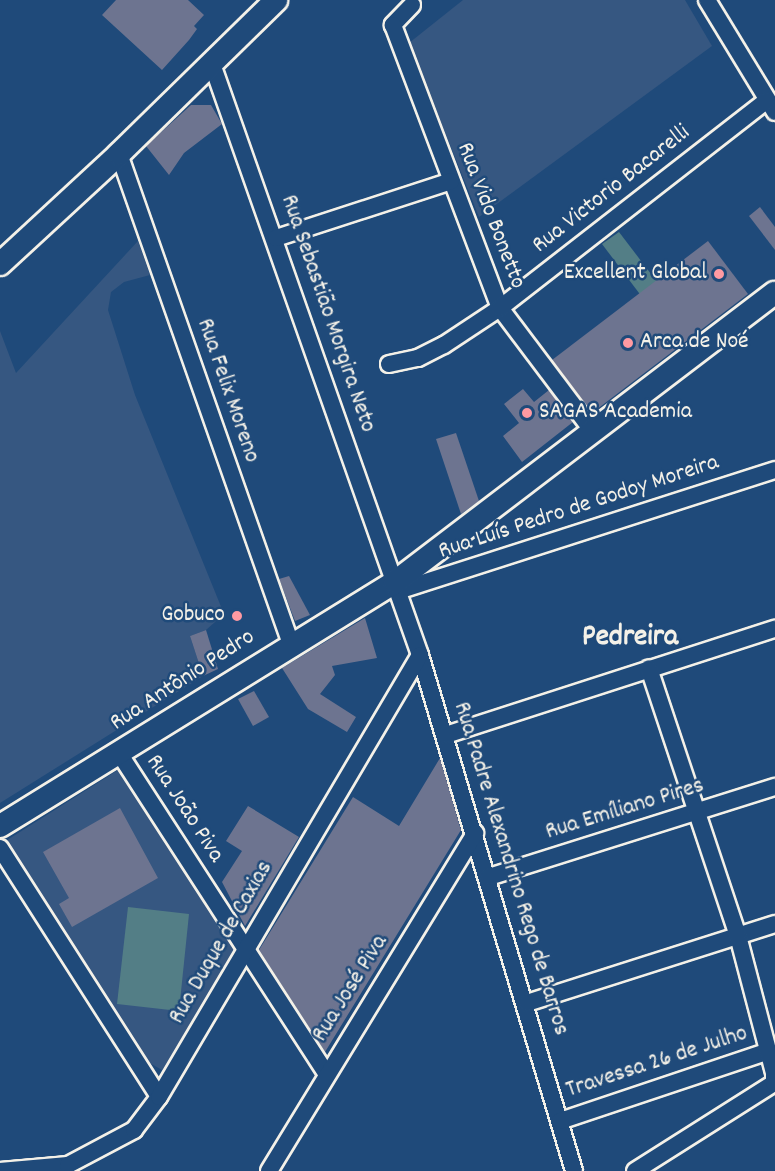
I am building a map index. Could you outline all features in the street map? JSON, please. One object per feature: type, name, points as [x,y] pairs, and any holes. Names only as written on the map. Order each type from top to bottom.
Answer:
[{"type":"main road","points":[[0,264],[119,154],[276,0]]},
{"type":"main road","name":"Rua Antônio Pedro","points":[[0,826],[291,644],[396,586],[592,430],[775,293]]},
{"type":"street","points":[[706,0],[771,106]]},
{"type":"street","name":"Rua Vido Bonetto","points":[[412,5],[393,25],[500,308],[592,430]]},
{"type":"street","name":"Rua Sebastião Morgira Neto","points":[[212,64],[276,238],[396,586]]},
{"type":"street","name":"Rua Victorio Bacarelli","points":[[389,364],[418,358],[444,345],[500,308],[771,106]]},
{"type":"street","name":"Rua Felix Moreno","points":[[119,154],[291,644]]},
{"type":"street","points":[[276,238],[451,181]]},
{"type":"street","name":"Rua Luís Pedro de Godoy Moreira","points":[[396,586],[775,470]]},
{"type":"street","name":"Rua Padre Alexandrino Rego de Barros","points":[[396,586],[446,735],[527,1003],[574,1171]]},
{"type":"street","points":[[446,735],[775,629]]},
{"type":"street","name":"Rua Duque de Caxias","points":[[0,1171],[68,1166],[134,1130],[159,1097],[420,655]]},
{"type":"street","points":[[635,1171],[774,1083],[769,1052],[738,936],[649,668]]},
{"type":"street","name":"Rua João Piva","points":[[119,753],[326,1073]]},
{"type":"street","name":"Rua Emíliano Pires","points":[[489,877],[775,787]]},
{"type":"street","name":"Rua José Piva","points":[[269,1171],[326,1073],[475,833]]},
{"type":"street","points":[[0,848],[159,1097]]},
{"type":"street","points":[[527,1003],[775,924]]},
{"type":"street","name":"Travessa 26 de Julho","points":[[560,1120],[769,1052]]},
{"type":"shaded area","points":[[463,0],[685,0],[712,46],[479,217],[409,43]]},
{"type":"shaded area","points":[[138,241],[150,275],[124,282],[111,292],[108,310],[135,395],[224,614],[206,630],[190,636],[203,676],[0,803],[0,331],[16,373]]},
{"type":"shaded area","points":[[118,770],[236,949],[236,958],[162,1070],[148,1062],[4,842]]},
{"type":"green space","points":[[619,232],[696,333],[679,346],[602,244]]},
{"type":"green space","points":[[128,907],[189,914],[179,1011],[117,1004]]},
{"type":"building","points":[[116,0],[188,0],[204,15],[194,26],[197,29],[189,40],[162,70],[102,15]]},
{"type":"building","points":[[191,105],[211,105],[222,124],[184,153],[169,175],[146,146]]},
{"type":"building","points":[[760,207],[775,227],[775,250],[749,216]]},
{"type":"building","points":[[708,241],[748,294],[592,413],[552,360]]},
{"type":"building","points":[[523,389],[534,402],[549,390],[573,422],[522,462],[503,436],[519,423],[504,404]]},
{"type":"building","points":[[456,433],[479,501],[461,514],[436,439]]},
{"type":"building","points":[[289,576],[310,615],[295,621],[279,579]]},
{"type":"building","points":[[365,618],[377,658],[332,666],[335,675],[320,694],[356,717],[347,732],[308,709],[282,668]]},
{"type":"building","points":[[206,630],[218,669],[203,676],[190,636]]},
{"type":"building","points":[[254,691],[269,717],[253,726],[238,699]]},
{"type":"building","points":[[440,758],[461,830],[325,1052],[259,950],[353,797],[399,826]]},
{"type":"building","points":[[248,806],[299,837],[245,926],[222,882],[242,851],[226,841]]},
{"type":"building","points":[[120,808],[158,878],[72,927],[59,904],[69,898],[43,852]]},
{"type":"place","name":"Excellent Global","points":[[719,274]]},
{"type":"place","name":"Arca de Noé","points":[[628,343]]},
{"type":"place","name":"SAGAS Academia","points":[[527,413]]},
{"type":"place","name":"Gobuco","points":[[237,616]]},
{"type":"district","name":"Pedreira","points":[[630,639]]}]
